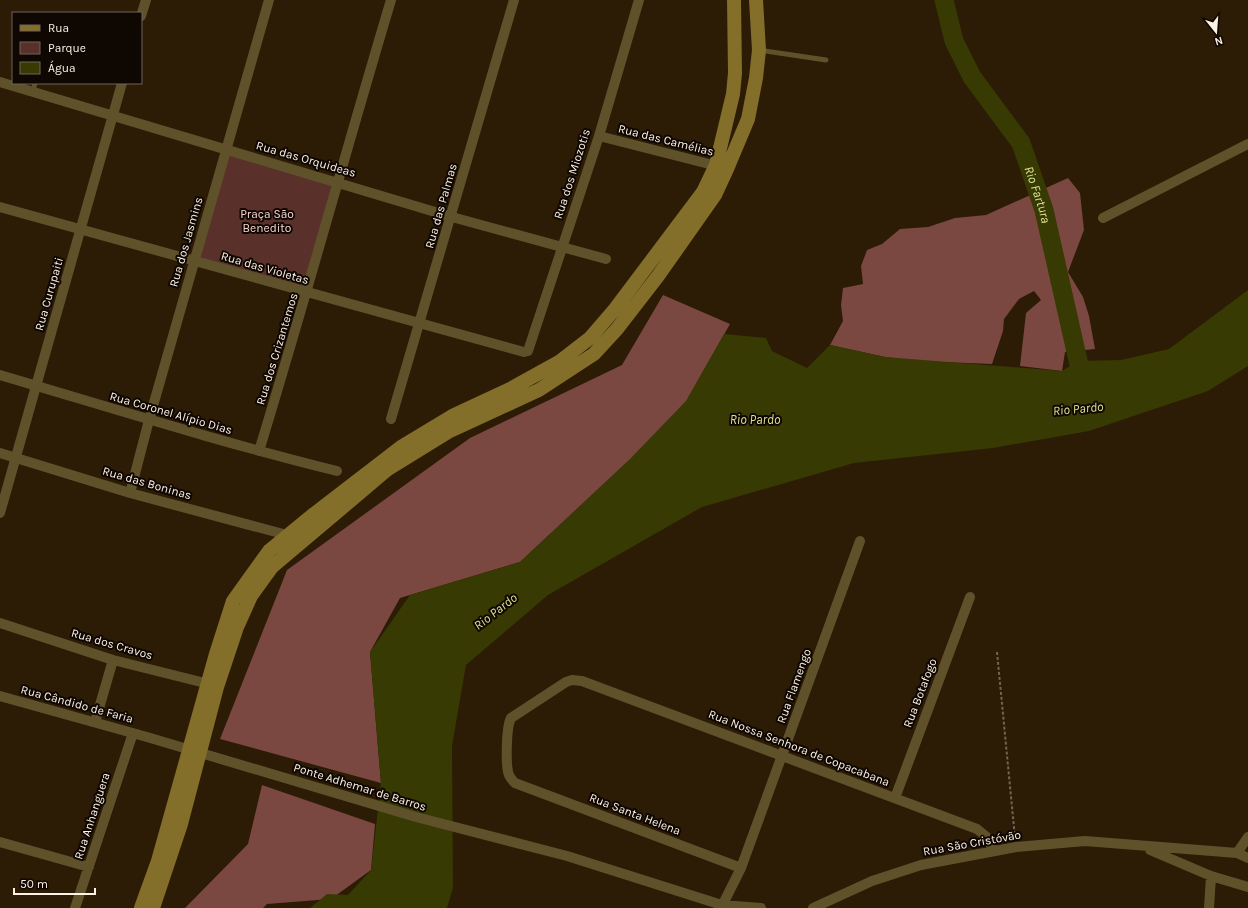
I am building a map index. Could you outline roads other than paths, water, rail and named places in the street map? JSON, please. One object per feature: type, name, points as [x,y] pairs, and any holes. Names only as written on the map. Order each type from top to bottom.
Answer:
[{"type":"main road","points":[[141,908],[158,861],[212,685],[248,602],[272,567],[388,469],[448,432],[539,390],[594,354],[617,329],[658,276],[715,195],[722,167],[733,94],[735,73],[734,0]]},
{"type":"main road","points":[[153,908],[181,824],[212,685],[233,601],[269,551],[287,535],[401,447],[454,415],[512,388],[559,362],[590,338],[615,309],[722,167],[748,119],[756,78],[759,50],[756,0]]},
{"type":"street","points":[[142,13],[146,0]]},
{"type":"street","name":"Rua dos Jasmins","points":[[130,492],[149,420],[269,0]]},
{"type":"street","name":"Rua dos Crizantemos","points":[[259,451],[307,293],[337,181],[391,0]]},
{"type":"street","name":"Rua das Palmas","points":[[391,419],[452,217],[514,0]]},
{"type":"street","name":"Rua dos Miozotis","points":[[524,352],[530,348],[599,136],[639,0]]},
{"type":"street","name":"Rua das Orquideas","points":[[0,82],[12,84]]},
{"type":"street","name":"Rua das Orquideas","points":[[14,84],[34,87],[226,150],[337,181],[452,217],[606,259]]},
{"type":"street","name":"Rua Curupaiti","points":[[0,513],[122,84]]},
{"type":"street","name":"Rua das Camélias","points":[[599,136],[722,167]]},
{"type":"street","points":[[1103,218],[1248,144]]},
{"type":"street","name":"Rua das Violetas","points":[[0,207],[81,228],[307,293],[524,352]]},
{"type":"street","name":"Rua Coronel Alípio Dias","points":[[0,375],[149,420],[337,471]]},
{"type":"street","name":"Rua das Boninas","points":[[0,453],[130,492],[287,535]]},
{"type":"street","name":"Rua Flamengo","points":[[721,907],[741,868],[860,541]]},
{"type":"street","name":"Rua Botafogo","points":[[895,798],[970,597]]},
{"type":"street","name":"Rua dos Cravos","points":[[0,623],[113,660],[212,685]]},
{"type":"street","points":[[94,722],[113,660]]},
{"type":"street","name":"Rua Nossa Senhora de Copacabana","points":[[520,785],[511,779],[508,772],[508,728],[510,720],[515,715],[566,682],[576,680],[585,682],[977,829],[988,838],[993,851]]},
{"type":"street","name":"Rua Cândido de Faria","points":[[0,696],[147,737]]},
{"type":"street","name":"Rua Anhanguera","points":[[75,908],[133,733]]},
{"type":"street","name":"Ponte Adhemar de Barros","points":[[147,737],[416,817],[567,856],[721,907],[761,908]]},
{"type":"street","name":"Rua Santa Helena","points":[[520,785],[741,868]]},
{"type":"street","points":[[1248,836],[1238,853],[1248,858]]},
{"type":"street","name":"Rua São Cristóvão","points":[[813,908],[872,881],[921,865],[1016,847],[1085,841],[1238,853]]},
{"type":"street","points":[[0,842],[89,867]]},
{"type":"street","points":[[1143,846],[1211,876],[1248,886]]},
{"type":"street","points":[[1209,908],[1211,876]]},
{"type":"lane","points":[[759,50],[826,60]]},
{"type":"water","name":"Rio Pardo","points":[[1248,290],[1248,366],[1208,391],[1089,431],[993,448],[854,463],[702,507],[548,595],[466,665],[452,746],[453,888],[447,908],[310,908],[327,894],[348,895],[371,870],[381,783],[370,652],[410,595],[520,562],[630,459],[686,401],[724,334],[766,338],[772,351],[807,368],[830,345],[885,357],[1062,371],[1078,361],[1121,360],[1169,349]]},
{"type":"waterway","name":"Rio Fartura","points":[[944,0],[954,41],[972,77],[1021,143],[1044,210],[1084,387]]},
{"type":"park label","name":"Praça São Benedito","points":[[267,221]]}]
